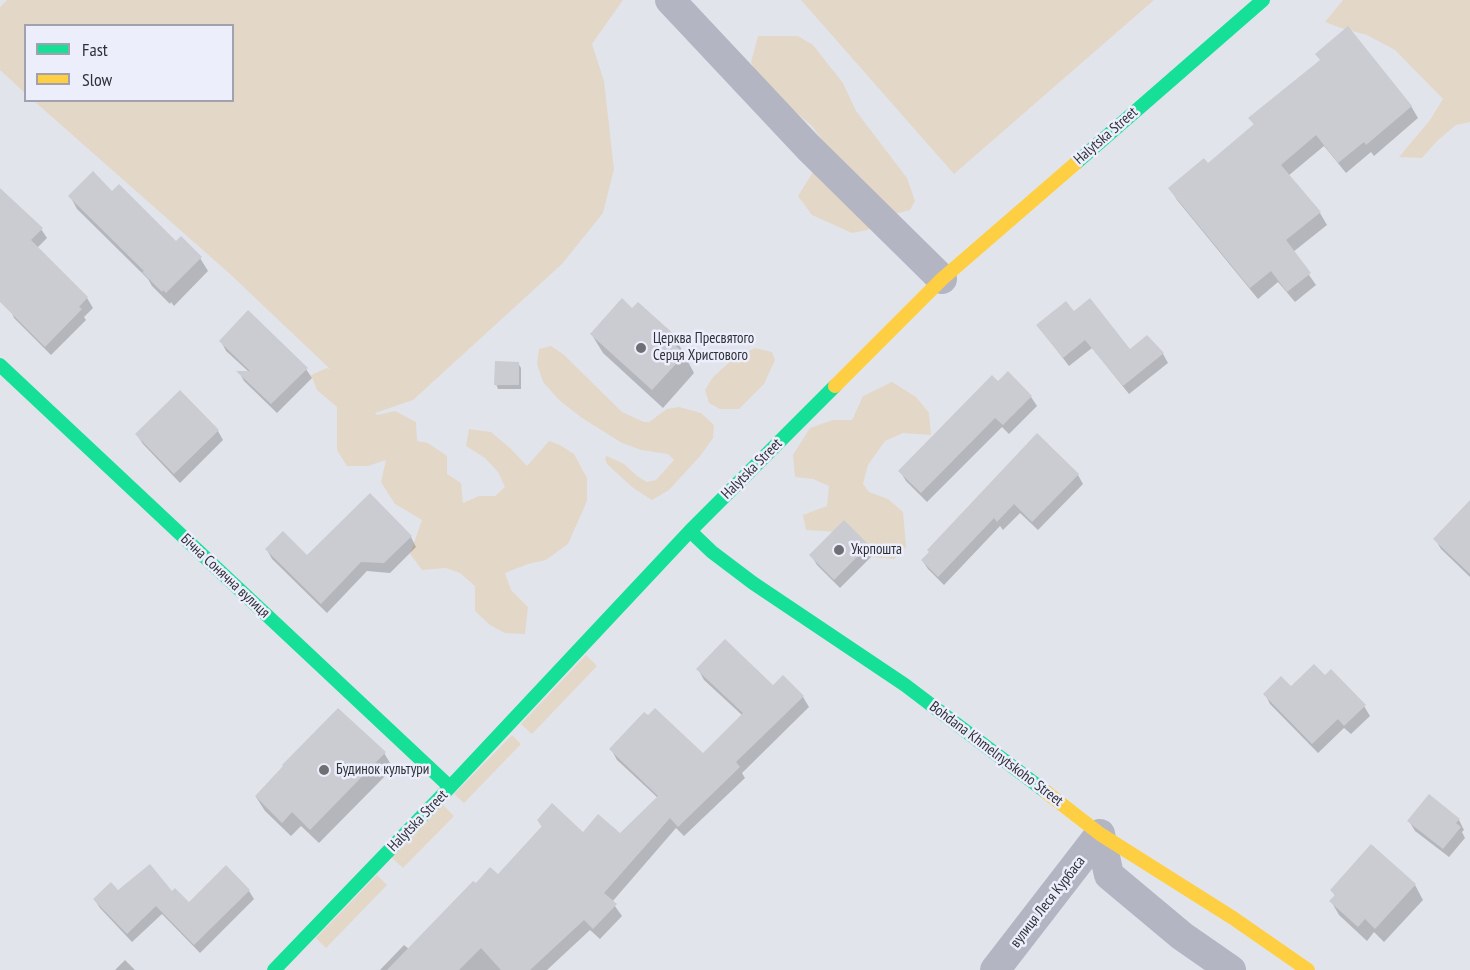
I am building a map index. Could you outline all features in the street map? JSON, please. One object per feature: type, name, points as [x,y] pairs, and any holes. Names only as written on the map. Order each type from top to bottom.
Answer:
[{"type":"street","points":[[670,0],[808,147],[942,279]]},
{"type":"street","name":"Halytska Street","points":[[274,970],[450,787],[690,531],[942,279],[1263,0]]},
{"type":"street","name":"Бічна Сонячна вулиця","points":[[0,364],[450,787]]},
{"type":"street","name":"Bohdana Khmelnytskoho Street","points":[[690,531],[712,552],[753,583],[904,685],[1100,834],[1233,918],[1308,970]]},
{"type":"street","points":[[1100,834],[1109,875],[1182,936],[1231,970]]},
{"type":"street","name":"вулиця Леся Курбаса","points":[[995,970],[1100,834]]},
{"type":"shaded area","points":[[7,0],[623,0],[592,44],[604,81],[614,169],[603,213],[562,264],[413,400],[375,413],[377,415],[395,411],[416,422],[417,441],[428,443],[447,456],[447,474],[461,483],[463,503],[479,496],[495,496],[505,487],[498,472],[485,458],[466,446],[469,429],[491,432],[527,466],[549,441],[574,454],[587,478],[587,501],[568,544],[546,560],[505,573],[511,590],[528,607],[525,634],[505,633],[490,625],[475,611],[475,586],[460,573],[446,568],[422,570],[410,554],[422,520],[395,504],[381,482],[386,460],[368,466],[347,466],[337,450],[337,407],[317,390],[311,375],[327,368],[330,369],[230,274],[35,102],[234,102],[234,24],[24,24],[24,92],[0,70],[0,7]]},
{"type":"shaded area","points":[[801,0],[1154,0],[954,174]]},
{"type":"shaded area","points":[[1343,0],[1470,0],[1470,122],[1456,125],[1422,158],[1399,157],[1430,120],[1443,99],[1395,50],[1367,35],[1325,22]]},
{"type":"shaded area","points":[[758,36],[798,36],[813,45],[843,83],[856,111],[907,178],[915,201],[910,210],[895,214],[867,230],[852,233],[812,215],[798,196],[828,148],[812,126],[761,83],[751,62]]},
{"type":"shaded area","points":[[551,346],[563,354],[622,412],[644,422],[649,422],[667,409],[679,407],[701,413],[714,425],[713,438],[701,455],[669,490],[652,500],[632,487],[607,464],[605,458],[607,456],[624,464],[647,482],[656,480],[674,460],[668,454],[641,450],[622,443],[582,418],[559,400],[543,382],[537,364],[539,349]]},
{"type":"shaded area","points":[[755,348],[772,352],[775,360],[764,384],[739,409],[720,409],[709,403],[705,390],[713,377],[732,360]]},
{"type":"shaded area","points":[[892,382],[916,397],[929,413],[931,435],[903,433],[885,441],[868,465],[863,484],[869,492],[888,499],[903,512],[906,547],[894,559],[870,557],[860,547],[837,532],[806,530],[803,515],[827,506],[829,486],[813,479],[795,477],[793,455],[810,428],[833,420],[852,420],[863,396]]},
{"type":"shaded area","points":[[586,655],[597,666],[532,734],[521,724]]},
{"type":"shaded area","points":[[512,735],[521,744],[464,803],[454,794]]},
{"type":"shaded area","points":[[443,805],[454,816],[403,868],[391,857]]},
{"type":"shaded area","points":[[377,875],[387,885],[326,948],[316,938]]},
{"type":"building","points":[[1348,26],[1412,106],[1366,145],[1364,142],[1338,163],[1316,135],[1281,165],[1321,212],[1286,240],[1311,273],[1287,292],[1271,271],[1250,288],[1168,188],[1204,158],[1208,163],[1254,124],[1248,118],[1320,60],[1315,54]]},
{"type":"building","points":[[93,171],[112,191],[119,184],[176,241],[181,236],[202,257],[166,293],[163,290],[162,292],[142,272],[144,271],[68,196]]},
{"type":"building","points":[[0,188],[43,228],[31,240],[88,297],[79,307],[82,309],[45,347],[0,302]]},
{"type":"building","name":"Церква Пресвятого Серця Христового","points":[[622,298],[632,308],[638,302],[676,336],[671,342],[685,354],[652,390],[590,334]]},
{"type":"building","points":[[1090,298],[1130,349],[1147,335],[1164,353],[1123,386],[1085,340],[1063,358],[1036,325],[1066,301],[1074,311]]},
{"type":"building","points":[[248,310],[308,368],[271,404],[236,371],[250,371],[219,341]]},
{"type":"building","points":[[495,361],[519,362],[519,385],[494,385]]},
{"type":"building","points":[[1008,371],[1032,396],[1003,425],[995,418],[921,493],[898,471],[992,375],[998,381]]},
{"type":"building","points":[[180,390],[219,430],[174,474],[135,434]]},
{"type":"building","points":[[1037,433],[1079,474],[1032,522],[1014,504],[997,522],[994,518],[938,577],[921,560],[929,552],[927,550]]},
{"type":"building","points":[[370,493],[412,536],[384,563],[361,562],[321,604],[265,549],[283,531],[307,555]]},
{"type":"building","points":[[1470,500],[1470,574],[1433,539]]},
{"type":"building","name":"Укрпошта","points":[[844,520],[869,545],[834,580],[809,555]]},
{"type":"building","points":[[725,639],[773,685],[783,675],[804,696],[736,762],[740,767],[678,827],[670,818],[604,893],[617,904],[593,929],[584,920],[530,970],[501,970],[481,948],[459,970],[387,970],[473,881],[476,883],[490,867],[498,874],[542,826],[537,820],[552,803],[583,832],[598,814],[620,833],[658,796],[609,749],[644,712],[648,715],[655,708],[703,753],[743,713],[696,669]]},
{"type":"building","points":[[1314,664],[1325,675],[1331,669],[1366,705],[1344,726],[1338,719],[1312,744],[1263,694],[1281,676],[1291,686]]},
{"type":"building","name":"Будинок культури","points":[[338,708],[386,752],[310,830],[292,812],[282,823],[255,796]]},
{"type":"building","points":[[1429,794],[1460,819],[1456,823],[1461,827],[1443,849],[1407,821]]},
{"type":"building","points":[[1371,844],[1416,884],[1375,929],[1365,919],[1358,927],[1329,901],[1335,895],[1330,890]]},
{"type":"building","points":[[150,864],[172,891],[175,888],[189,902],[226,865],[250,890],[194,945],[156,906],[127,934],[93,899],[111,882],[118,890]]},
{"type":"traffic: fast","points":[[1076,163],[1263,0]]},
{"type":"traffic: fast","points":[[0,365],[450,787]]},
{"type":"traffic: fast","points":[[274,970],[450,787],[690,531],[835,386]]},
{"type":"traffic: fast","points":[[690,531],[712,552],[753,583],[905,685],[1046,792]]},
{"type":"traffic: slow","points":[[835,386],[942,279],[1076,163]]},
{"type":"traffic: slow","points":[[1046,792],[1100,834],[1233,918],[1308,970]]},
{"type":"place","name":"Церква Пресвятого Серця Христового","points":[[641,348]]},
{"type":"place","name":"Укрпошта","points":[[839,550]]},
{"type":"place","name":"Будинок культури","points":[[324,770]]}]
